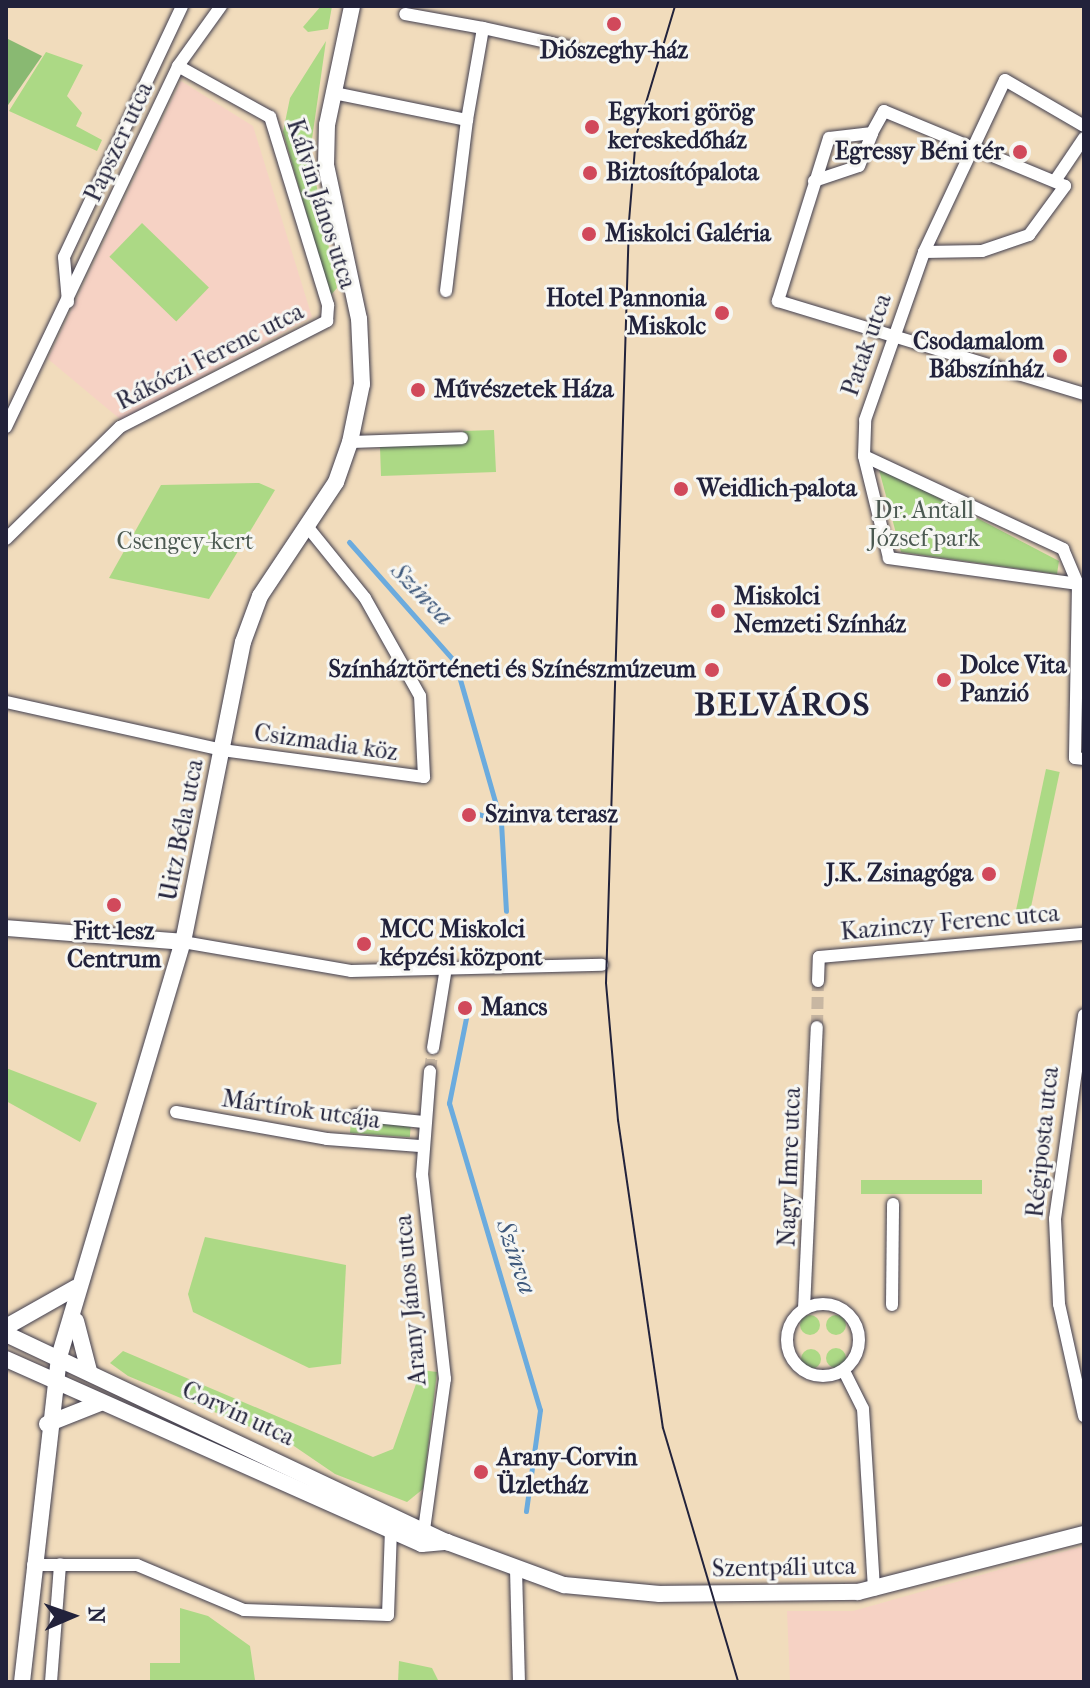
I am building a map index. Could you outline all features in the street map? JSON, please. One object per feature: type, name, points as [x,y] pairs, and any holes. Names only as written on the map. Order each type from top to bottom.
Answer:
[{"type":"street","name":"Papszer utca","points":[[68,302],[64,257],[182,6]]},
{"type":"street","name":"Papszer utca","points":[[6,427],[178,66],[221,6]]},
{"type":"street","name":"Kálvin János utca","points":[[352,6],[327,125],[328,195],[356,303]]},
{"type":"street","points":[[405,14],[573,48]]},
{"type":"street","points":[[446,291],[467,120],[483,28]]},
{"type":"street","name":"Kálvin János utca","points":[[178,66],[270,117],[328,312]]},
{"type":"street","name":"Patak utca","points":[[864,456],[865,420],[892,333],[924,252],[1005,80],[1084,126]]},
{"type":"street","points":[[334,93],[467,120]]},
{"type":"street","points":[[814,181],[859,166],[884,111],[1065,186],[1029,235],[982,251],[924,252]]},
{"type":"street","points":[[872,133],[829,138],[778,301],[892,333],[1084,394]]},
{"type":"street","points":[[1055,181],[1084,138]]},
{"type":"street","name":"Uitz Béla utca","points":[[22,1682],[47,1424],[75,1288],[183,942],[243,642],[260,596],[336,482],[350,442],[362,384],[356,303]]},
{"type":"street","name":"Rákóczi Ferenc utca","points":[[6,539],[120,427],[322,326],[328,312]]},
{"type":"street","points":[[350,442],[462,438]]},
{"type":"street","points":[[864,456],[889,558],[1078,584]]},
{"type":"street","points":[[864,456],[1063,549],[1078,584],[1080,758]]},
{"type":"street","name":"Csizmadia köz","points":[[6,702],[222,750],[424,777],[420,696],[365,598],[307,526]]},
{"type":"street","points":[[6,928],[183,942],[270,962],[445,974],[602,965]]},
{"type":"street","name":"Kazinczy Ferenc utca","points":[[818,981],[819,957],[1084,934]]},
{"type":"street","points":[[433,1048],[445,974]]},
{"type":"street","name":"Régiposta utca","points":[[1084,1015],[1055,1219],[1059,1304],[1084,1416]]},
{"type":"street","name":"Nagy Imre utca","points":[[804,1309],[817,1027]]},
{"type":"street","name":"Arany János utca","points":[[422,1544],[445,1379],[420,1146],[430,1071]]},
{"type":"street","name":"Mártírok utcája","points":[[176,1112],[327,1139],[420,1146]]},
{"type":"street","points":[[355,1115],[424,1122]]},
{"type":"street","points":[[892,1305],[893,1204]]},
{"type":"street","points":[[6,1327],[75,1288],[76,1341],[90,1372]]},
{"type":"street","points":[[835,1305],[852,1318],[860,1340],[844,1371],[824,1377],[796,1365],[787,1335],[804,1309],[835,1305]]},
{"type":"street","name":"Corvin utca","points":[[6,1334],[425,1525],[447,1542],[483,1556]]},
{"type":"street","name":"Corvin utca","points":[[6,1359],[422,1544],[447,1542]]},
{"type":"street","points":[[844,1371],[863,1409],[874,1590]]},
{"type":"street","points":[[47,1424],[88,1403],[103,1404]]},
{"type":"street","points":[[33,1565],[157,1570],[244,1610],[388,1615],[391,1531],[425,1525]]},
{"type":"street","name":"Szentpáli utca","points":[[483,1556],[564,1585],[660,1594],[874,1590],[1084,1534]]},
{"type":"street","points":[[51,1682],[60,1564]]},
{"type":"street","points":[[516,1569],[519,1682]]},
{"type":"shaded area","points":[[181,81],[253,126],[312,317],[121,420],[48,359]]},
{"type":"shaded area","points":[[1084,1546],[1084,1682],[790,1682],[787,1611],[853,1611]]},
{"type":"green space","points":[[321,6],[332,6],[328,29],[308,32],[303,27]]},
{"type":"green space","points":[[6,38],[42,56],[6,108]]},
{"type":"green space","points":[[326,41],[310,153],[337,288],[330,296],[283,132],[290,98]]},
{"type":"green space","points":[[46,52],[83,65],[67,96],[82,113],[76,126],[102,140],[97,151],[9,111]]},
{"type":"green space","points":[[142,223],[209,288],[176,321],[109,257]]},
{"type":"green space","points":[[494,430],[496,472],[381,476],[380,447],[464,443],[463,431]]},
{"type":"green space","name":"Dr. Antall József park","points":[[878,466],[1059,561],[1057,574],[901,552]]},
{"type":"green space","name":"Csengey-kert","points":[[259,483],[275,490],[209,599],[109,578],[161,485]]},
{"type":"green space","points":[[1046,769],[1060,772],[1029,915],[1016,912]]},
{"type":"green space","points":[[6,1068],[97,1103],[80,1142],[6,1101]]},
{"type":"green space","points":[[351,1119],[411,1123],[410,1137],[350,1133]]},
{"type":"green space","points":[[861,1180],[982,1180],[982,1194],[861,1194]]},
{"type":"green space","points":[[205,1237],[346,1265],[341,1364],[309,1368],[193,1312],[188,1294]]},
{"type":"green space","points":[[810,1315],[817,1318],[820,1325],[817,1332],[810,1335],[803,1332],[800,1325],[803,1318]]},
{"type":"green space","points":[[836,1315],[843,1318],[846,1325],[843,1332],[836,1335],[829,1332],[826,1325],[829,1318]]},
{"type":"green space","points":[[836,1348],[843,1351],[846,1358],[843,1365],[836,1368],[829,1365],[826,1358],[829,1351]]},
{"type":"green space","points":[[811,1349],[818,1352],[821,1359],[818,1366],[811,1369],[804,1366],[801,1359],[804,1352]]},
{"type":"green space","points":[[123,1351],[373,1457],[393,1449],[421,1370],[437,1372],[423,1489],[407,1502],[335,1474],[291,1444],[128,1376],[110,1363]]},
{"type":"green space","points":[[180,1608],[208,1616],[250,1646],[255,1680],[379,1682],[150,1682],[150,1663],[180,1663]]},
{"type":"green space","points":[[399,1661],[432,1668],[439,1682],[398,1682]]},
{"type":"waterway","name":"Szinva","points":[[349,542],[455,662],[501,822],[506,911]]},
{"type":"waterway","points":[[464,809],[501,822]]},
{"type":"waterway","name":"Szinva","points":[[466,1018],[449,1103],[540,1410],[526,1511]]},
{"type":"tunnel","points":[[817,1027],[818,981]]},
{"type":"tunnel","points":[[430,1071],[433,1048]]},
{"type":"tram line","points":[[675,6],[636,136],[629,222],[606,983],[618,1120],[663,1428],[738,1682]]},
{"type":"place","name":"Diószeghy-ház","points":[[614,24]]},
{"type":"place","name":"Egykori görög kereskedőház","points":[[592,127]]},
{"type":"place","name":"Egressy Béni tér","points":[[1020,152]]},
{"type":"place","name":"Biztosítópalota","points":[[590,173]]},
{"type":"place","name":"Miskolci Galéria","points":[[589,234]]},
{"type":"place","name":"Hotel Pannonia Miskolc","points":[[722,313]]},
{"type":"place","name":"Csodamalom Bábszínház","points":[[1060,356]]},
{"type":"place","name":"Művészetek Háza","points":[[418,390]]},
{"type":"place","name":"Weidlich-palota","points":[[681,489]]},
{"type":"place","name":"Miskolci Nemzeti Színház","points":[[718,611]]},
{"type":"place","name":"Színháztörténeti és Színészmúzeum","points":[[712,670]]},
{"type":"place","name":"Dolce Vita Panzió","points":[[944,680]]},
{"type":"place","name":"Szinva terasz","points":[[469,815]]},
{"type":"place","name":"J.K. Zsinagóga","points":[[989,874]]},
{"type":"place","name":"Fitt-lesz Centrum","points":[[114,905]]},
{"type":"place","name":"MCC Miskolci képzési központ","points":[[364,944]]},
{"type":"place","name":"Mancs","points":[[465,1008]]},
{"type":"place","name":"Arany-Corvin Üzletház","points":[[481,1472]]},
{"type":"district","name":"BELVÁROS","points":[[783,705]]}]
